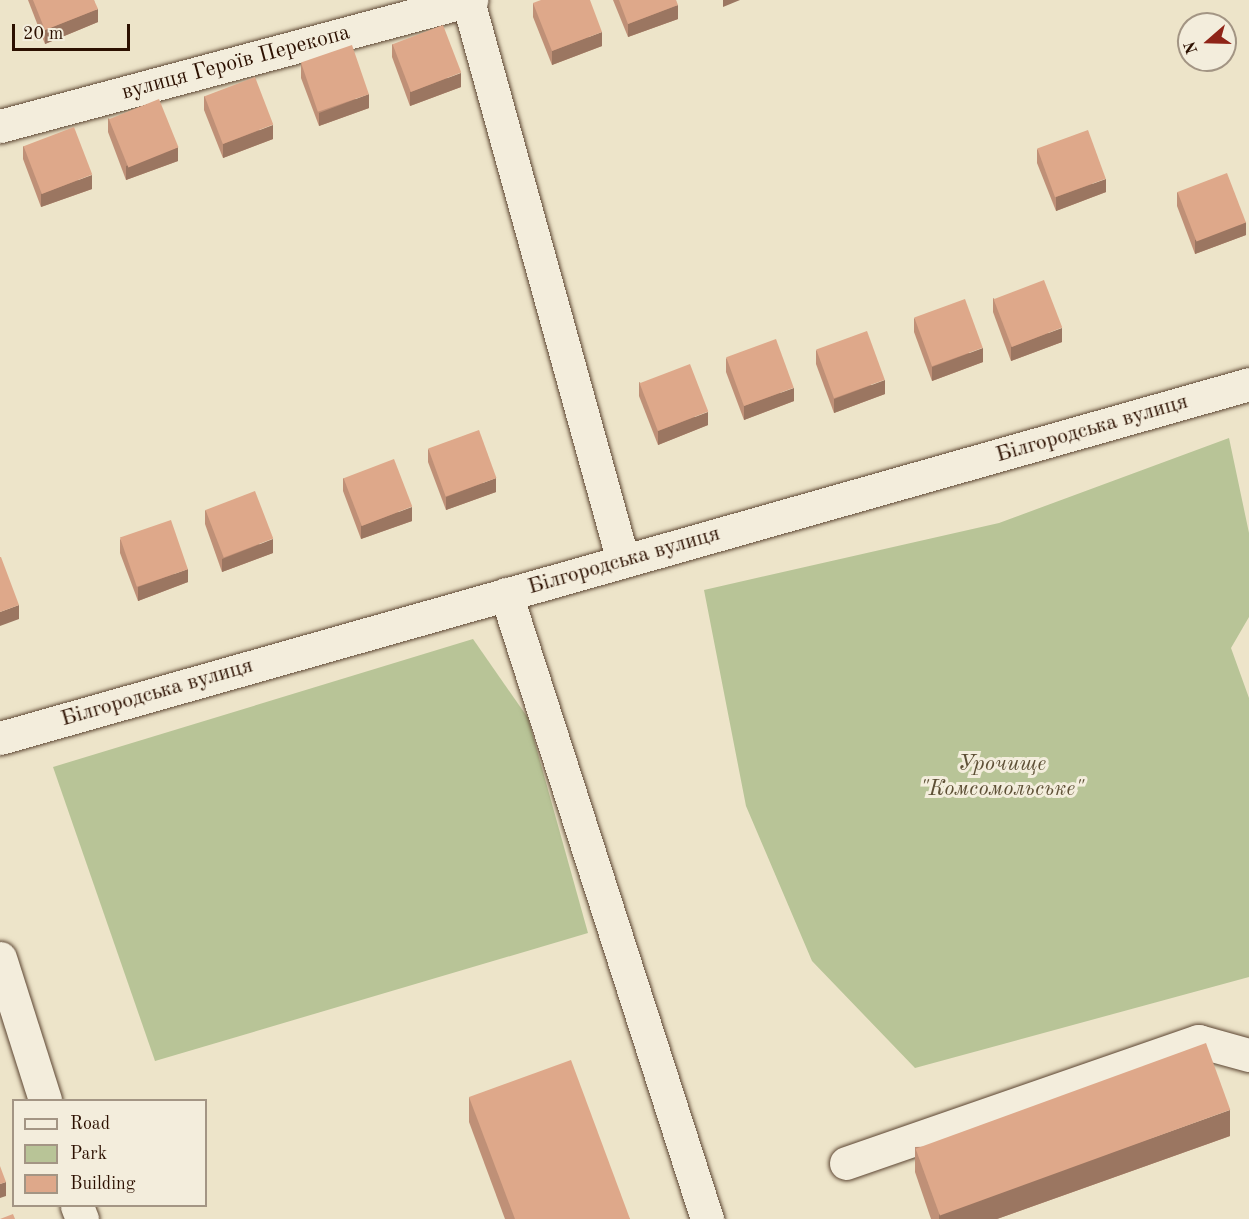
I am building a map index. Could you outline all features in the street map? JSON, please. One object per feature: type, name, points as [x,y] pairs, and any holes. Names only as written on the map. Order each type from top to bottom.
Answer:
[{"type":"street","name":"вулиця Героїв Перекопа","points":[[0,126],[469,1]]},
{"type":"street","points":[[469,1],[622,561]]},
{"type":"street","name":"Білгородська вулиця","points":[[0,738],[1249,384]]},
{"type":"street","points":[[506,594],[707,1219]]},
{"type":"street","points":[[0,958],[44,1099]]},
{"type":"street","points":[[846,1163],[1198,1041],[1249,1055]]},
{"type":"green space","name":"Урочище \"Комсомольське\"","points":[[1229,438],[1249,533],[1249,617],[1231,648],[1249,698],[1249,977],[915,1068],[812,961],[746,806],[704,590],[999,523]]},
{"type":"green space","points":[[473,639],[528,718],[588,933],[155,1061],[53,767]]},
{"type":"building","points":[[33,0],[94,0],[98,9],[45,30]]},
{"type":"building","points":[[541,0],[590,0],[602,32],[552,51],[533,3]]},
{"type":"building","points":[[619,0],[676,0],[678,5],[628,24]]},
{"type":"building","points":[[443,25],[461,73],[411,92],[393,44]]},
{"type":"building","points":[[352,45],[369,94],[318,112],[301,63]]},
{"type":"building","points":[[255,77],[273,125],[223,144],[205,96]]},
{"type":"building","points":[[159,99],[178,147],[128,167],[109,119]]},
{"type":"building","points":[[74,127],[92,175],[42,194],[24,146]]},
{"type":"building","points":[[1088,130],[1106,179],[1055,197],[1037,148]]},
{"type":"building","points":[[1227,173],[1246,222],[1197,241],[1178,192]]},
{"type":"building","points":[[1044,280],[1062,328],[1012,347],[994,299]]},
{"type":"building","points":[[965,299],[983,348],[932,366],[914,317]]},
{"type":"building","points":[[867,331],[885,380],[834,398],[816,349]]},
{"type":"building","points":[[776,339],[794,388],[744,406],[726,357]]},
{"type":"building","points":[[690,364],[708,412],[658,431],[640,383]]},
{"type":"building","points":[[479,430],[496,478],[446,496],[428,448]]},
{"type":"building","points":[[394,459],[412,507],[362,526],[344,478]]},
{"type":"building","points":[[255,491],[273,539],[224,558],[206,510]]},
{"type":"building","points":[[171,520],[188,569],[137,587],[120,538]]},
{"type":"building","points":[[0,557],[19,605],[0,612]]},
{"type":"building","points":[[1206,1043],[1230,1110],[940,1215],[916,1149]]},
{"type":"building","points":[[571,1060],[630,1219],[515,1219],[469,1097]]},
{"type":"building","points":[[0,1166],[6,1182],[0,1184]]},
{"type":"building","points":[[13,1214],[15,1219],[0,1219]]}]
